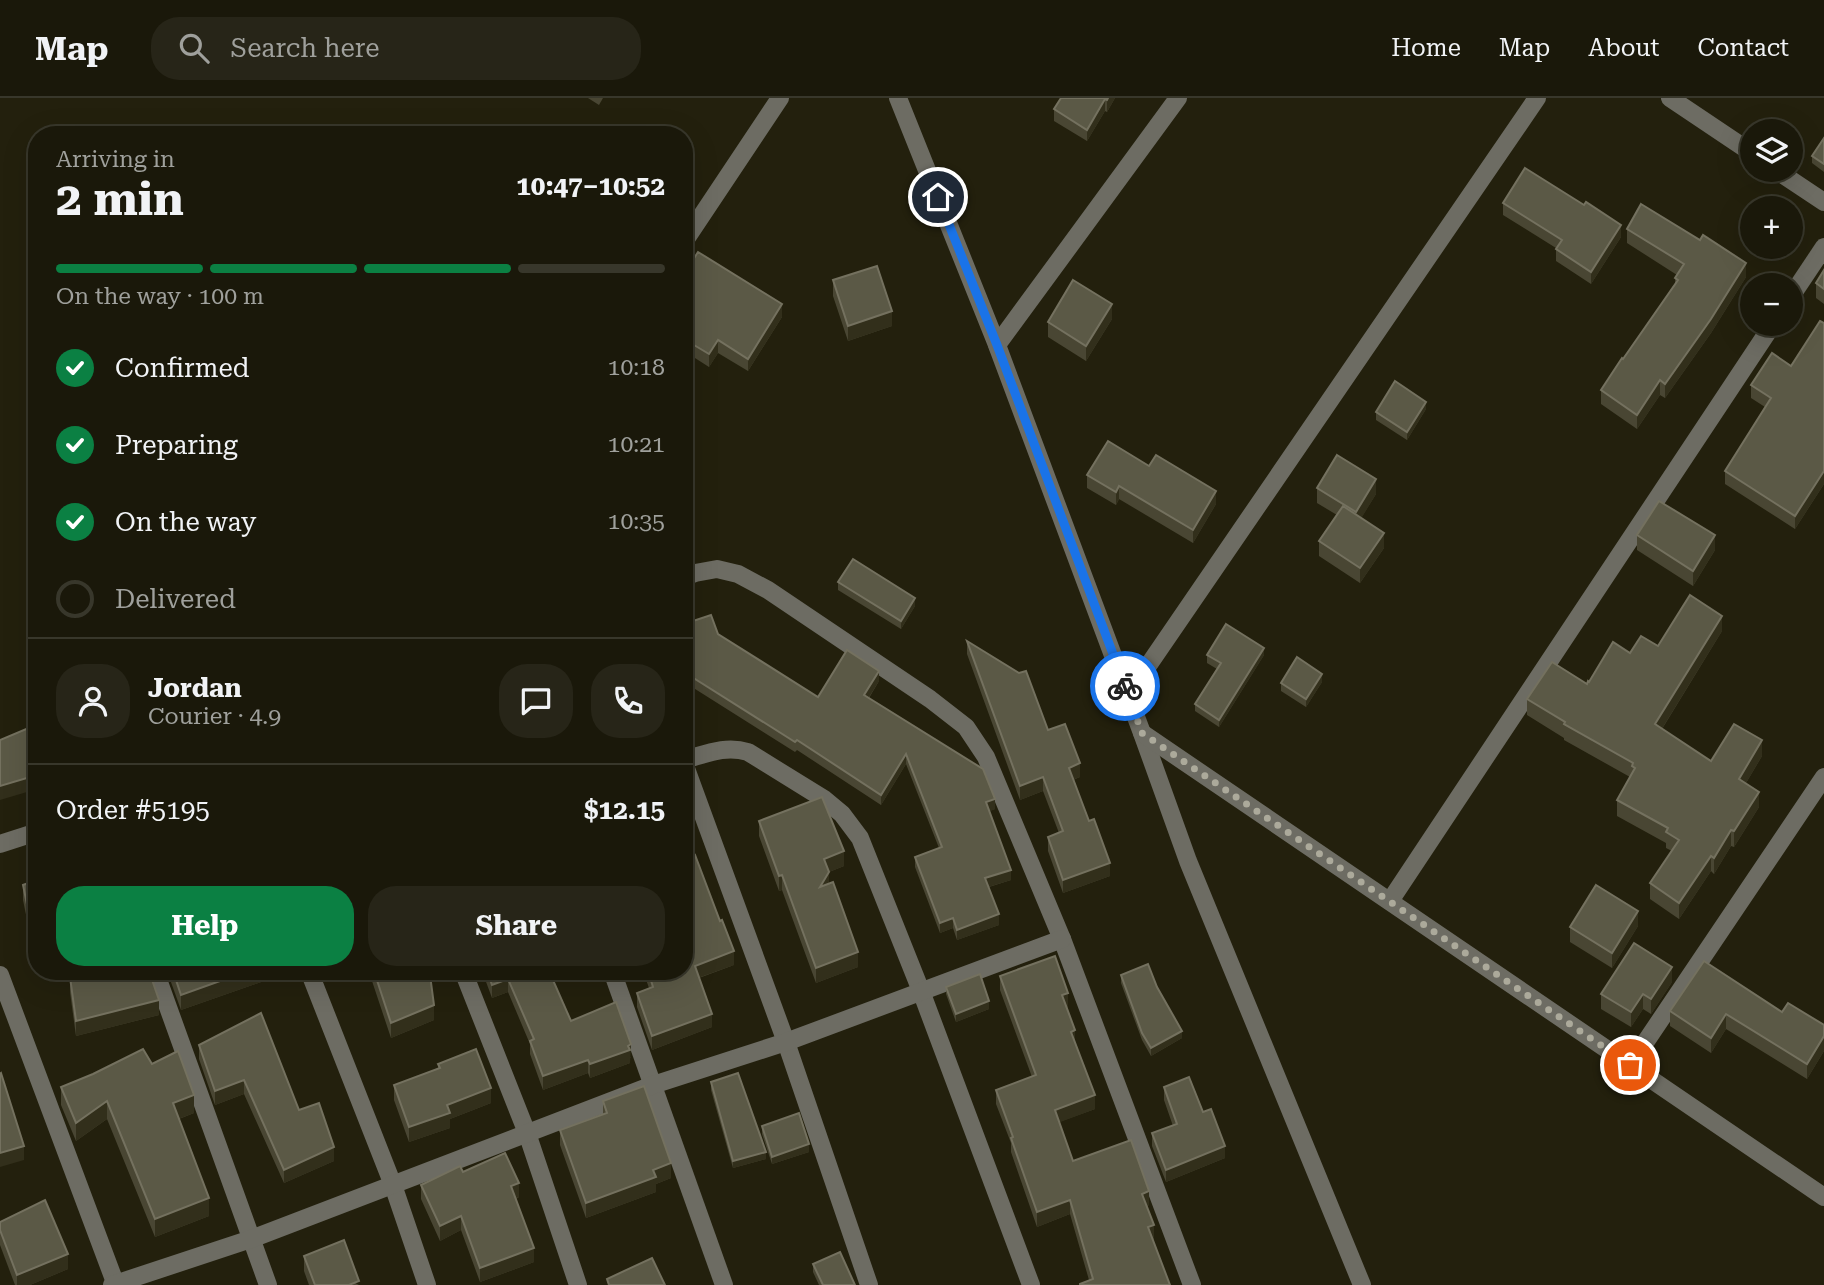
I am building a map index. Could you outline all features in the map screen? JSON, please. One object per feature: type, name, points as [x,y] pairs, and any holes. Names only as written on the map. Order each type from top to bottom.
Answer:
[{"type":"street","points":[[693,228],[780,98]]},
{"type":"street","points":[[898,98],[997,345],[1188,861],[1363,1285]]},
{"type":"street","points":[[997,345],[1178,98]]},
{"type":"street","points":[[1128,695],[1537,98]]},
{"type":"street","points":[[1670,98],[1740,145]]},
{"type":"street","points":[[1794,182],[1824,202]]},
{"type":"street","points":[[1803,278],[1824,247]]},
{"type":"street","points":[[1390,901],[1765,336]]},
{"type":"street","points":[[693,574],[717,569],[738,574],[779,598],[930,699],[966,727],[986,757],[1062,939],[1192,1285]]},
{"type":"street","points":[[1142,733],[1824,1198]]},
{"type":"street","points":[[693,759],[724,748],[747,751],[824,799],[842,814],[860,838],[921,991],[1031,1285]]},
{"type":"street","points":[[1630,1065],[1824,777]]},
{"type":"street","points":[[693,787],[786,1042],[869,1285]]},
{"type":"street","points":[[0,844],[28,835]]},
{"type":"street","points":[[0,975],[115,1284],[251,1239],[653,1085],[786,1042],[1062,939]]},
{"type":"street","points":[[158,980],[268,1285]]},
{"type":"street","points":[[313,980],[393,1185],[427,1285]]},
{"type":"street","points":[[467,980],[527,1133],[578,1285]]},
{"type":"street","points":[[615,980],[724,1285]]},
{"type":"building","points":[[1061,98],[1108,98],[1087,130],[1054,109]]},
{"type":"building","points":[[1824,138],[1824,164],[1812,156]]},
{"type":"building","points":[[1525,168],[1621,225],[1591,272],[1556,249],[1562,240],[1503,203]]},
{"type":"building","points":[[1641,204],[1700,240],[1703,235],[1746,263],[1665,384],[1660,380],[1637,415],[1601,390],[1678,280],[1675,278],[1684,264],[1627,229]]},
{"type":"building","points":[[698,252],[782,304],[748,359],[718,340],[709,354],[693,344],[693,260]]},
{"type":"building","points":[[877,266],[892,311],[848,326],[833,280]]},
{"type":"building","points":[[1824,270],[1824,289],[1816,283]]},
{"type":"building","points":[[1073,280],[1112,304],[1086,346],[1048,322]]},
{"type":"building","points":[[1820,321],[1824,323],[1824,471],[1795,516],[1725,471],[1771,398],[1751,385],[1772,353],[1791,366]]},
{"type":"building","points":[[1395,381],[1426,402],[1407,432],[1376,412]]},
{"type":"building","points":[[1108,441],[1149,466],[1156,455],[1216,491],[1193,530],[1119,486],[1116,492],[1087,475]]},
{"type":"building","points":[[1337,455],[1376,479],[1356,512],[1317,488]]},
{"type":"building","points":[[1659,501],[1715,535],[1693,571],[1637,535]]},
{"type":"building","points":[[1343,506],[1384,533],[1360,568],[1319,541]]},
{"type":"building","points":[[853,559],[915,598],[901,621],[838,582]]},
{"type":"building","points":[[1690,595],[1722,616],[1655,724],[1711,761],[1734,724],[1762,740],[1739,779],[1759,792],[1734,831],[1731,830],[1714,858],[1711,856],[1679,903],[1650,883],[1679,840],[1666,832],[1668,828],[1617,800],[1635,768],[1633,763],[1564,724],[1565,722],[1527,699],[1552,662],[1587,684],[1613,642],[1630,653],[1641,636],[1658,646]]},
{"type":"building","points":[[711,615],[718,634],[818,697],[847,650],[879,671],[864,695],[983,769],[995,799],[986,802],[1011,870],[985,878],[999,914],[957,930],[953,918],[940,923],[915,857],[942,847],[906,754],[881,795],[797,740],[795,742],[693,678],[693,621]]},
{"type":"building","points":[[1226,624],[1264,648],[1219,720],[1195,704],[1221,663],[1207,655]]},
{"type":"building","points":[[967,641],[1019,673],[1026,671],[1048,730],[1065,724],[1080,763],[1069,768],[1089,821],[1094,819],[1110,863],[1063,880],[1048,837],[1063,831],[1043,777],[1020,786]]},
{"type":"building","points":[[1297,657],[1322,674],[1306,699],[1281,683]]},
{"type":"building","points":[[28,728],[28,778],[0,786],[0,740]]},
{"type":"building","points":[[822,797],[844,851],[824,859],[829,872],[820,887],[833,882],[858,952],[816,968],[759,821]]},
{"type":"building","points":[[695,855],[734,951],[695,966],[712,1014],[652,1036],[637,993],[653,987],[651,980],[693,980]]},
{"type":"building","points":[[28,883],[28,909],[23,885]]},
{"type":"building","points":[[1596,885],[1638,911],[1612,953],[1570,927]]},
{"type":"building","points":[[1634,943],[1672,967],[1651,999],[1643,994],[1631,1012],[1601,994]]},
{"type":"building","points":[[1055,956],[1068,993],[1062,995],[1075,1030],[1071,1032],[1095,1095],[1055,1110],[1073,1161],[1131,1140],[1149,1191],[1142,1194],[1154,1225],[1148,1227],[1170,1285],[1080,1285],[1093,1279],[1070,1200],[1037,1212],[1011,1138],[1013,1137],[996,1090],[1036,1075],[1000,976]]},
{"type":"building","points":[[1704,961],[1782,1012],[1788,1003],[1824,1025],[1824,1036],[1807,1064],[1726,1014],[1711,1038],[1670,1011]]},
{"type":"building","points":[[1148,964],[1157,987],[1182,1031],[1151,1048],[1142,1033],[1121,975]]},
{"type":"building","points":[[980,974],[989,1001],[956,1014],[946,987]]},
{"type":"building","points":[[70,980],[152,980],[159,1000],[76,1021]]},
{"type":"building","points":[[176,980],[223,980],[181,995]]},
{"type":"building","points":[[377,980],[431,980],[434,1005],[391,1023]]},
{"type":"building","points":[[490,980],[505,980],[492,985]]},
{"type":"building","points":[[508,980],[553,980],[571,1021],[616,1002],[631,1044],[628,1046],[630,1050],[590,1064],[588,1060],[543,1076],[530,1041],[534,1039]]},
{"type":"building","points":[[261,1013],[299,1110],[319,1103],[334,1147],[284,1170],[244,1080],[215,1091],[199,1045]]},
{"type":"building","points":[[143,1049],[152,1064],[178,1051],[194,1095],[173,1103],[209,1198],[155,1219],[107,1101],[76,1123],[61,1087]]},
{"type":"building","points":[[476,1049],[491,1088],[447,1105],[450,1113],[409,1127],[394,1085],[440,1068],[438,1064]]},
{"type":"building","points":[[738,1073],[766,1152],[733,1161],[711,1082]]},
{"type":"building","points":[[0,1074],[24,1146],[0,1153]]},
{"type":"building","points":[[1189,1077],[1203,1112],[1211,1109],[1225,1146],[1166,1170],[1152,1133],[1177,1124],[1164,1087]]},
{"type":"building","points":[[644,1086],[671,1163],[653,1170],[656,1177],[586,1203],[560,1130],[607,1113],[603,1101]]},
{"type":"building","points":[[799,1113],[809,1144],[772,1157],[762,1126]]},
{"type":"building","points":[[505,1153],[519,1183],[511,1186],[534,1248],[480,1268],[461,1216],[440,1226],[421,1185],[460,1166],[463,1172]]},
{"type":"building","points":[[45,1200],[68,1254],[17,1275],[0,1230],[0,1222]]},
{"type":"building","points":[[344,1240],[359,1281],[349,1285],[315,1285],[304,1256]]},
{"type":"building","points":[[840,1252],[855,1285],[823,1285],[813,1264]]},
{"type":"building","points":[[652,1258],[665,1285],[609,1285],[607,1279]]},
{"type":"way so far","points":[[1125,686],[1142,733],[1630,1065]]},
{"type":"route","points":[[938,197],[997,345],[1125,686]]}]
